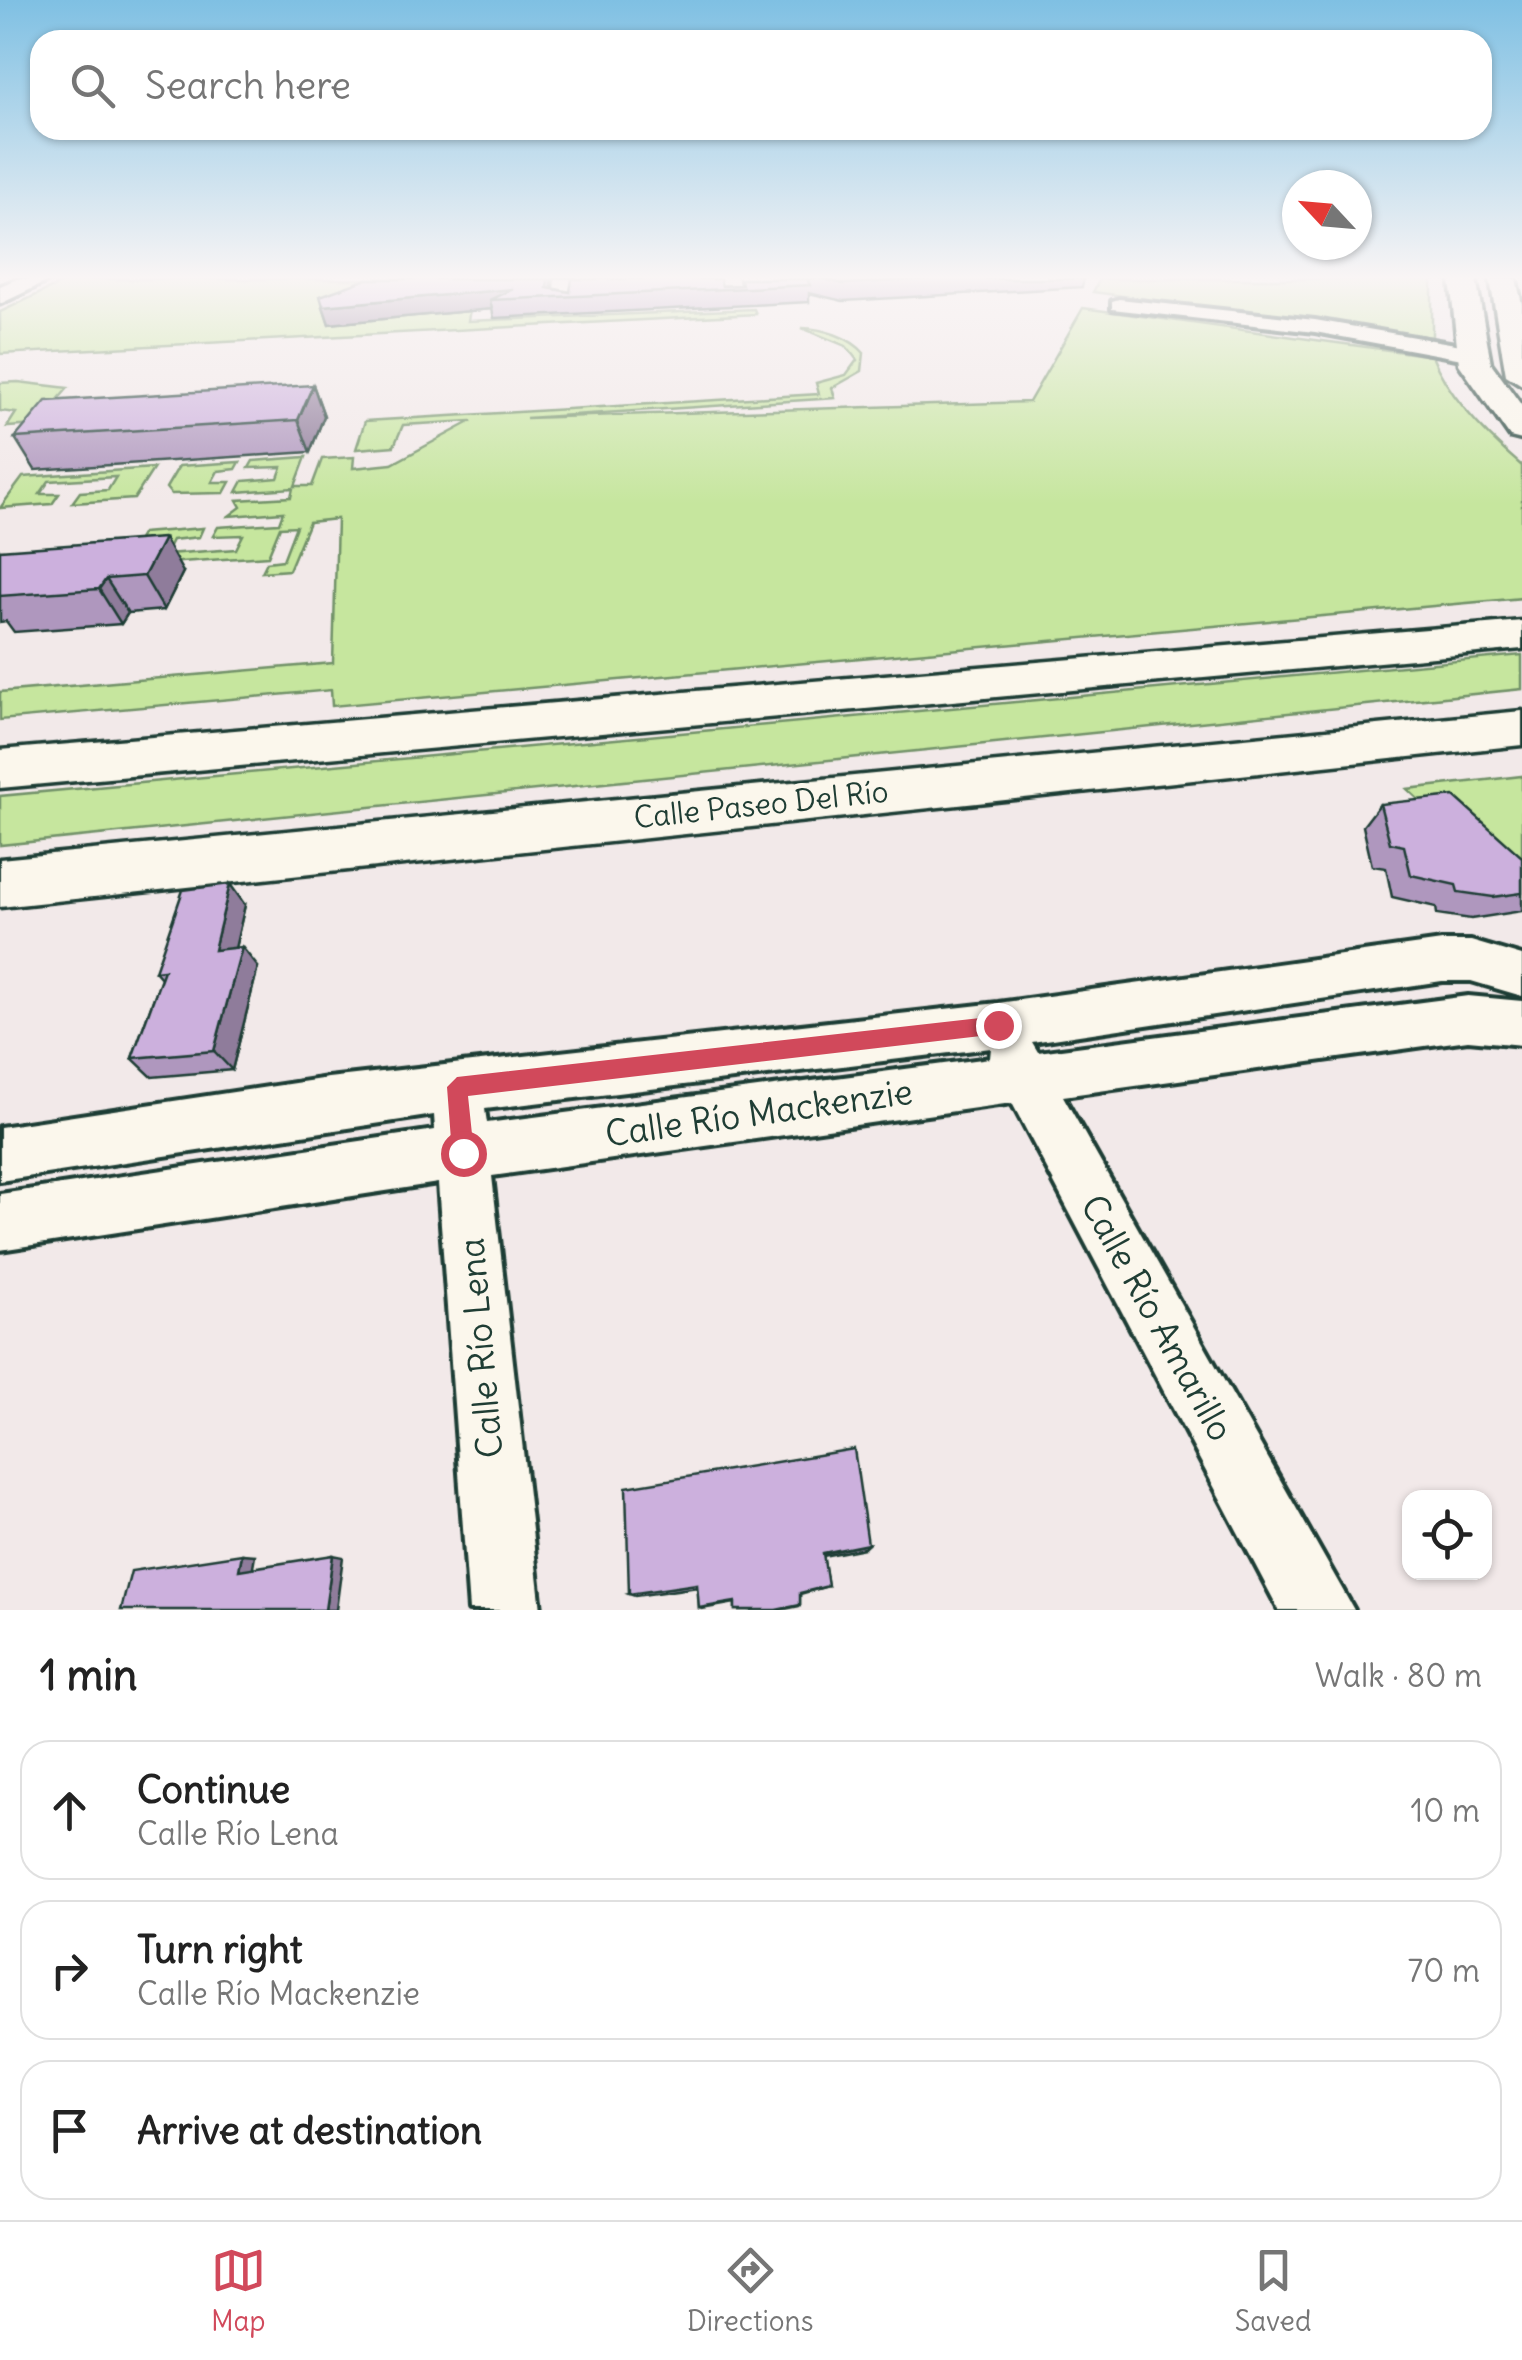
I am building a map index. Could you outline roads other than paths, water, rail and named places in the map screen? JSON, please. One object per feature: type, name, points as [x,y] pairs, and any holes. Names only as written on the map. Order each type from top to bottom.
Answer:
[{"type":"main road","points":[[1473,354],[1483,377],[1522,430]]},
{"type":"main road","points":[[0,770],[1522,635]]},
{"type":"main road","name":"Calle Paseo Del Río","points":[[0,883],[1522,728]]},
{"type":"street","name":"Calle Río Mackenzie","points":[[0,1154],[457,1087],[998,1025],[1442,961],[1516,997]]},
{"type":"street","name":"Calle Río Mackenzie","points":[[0,1222],[463,1153],[1468,1018],[1516,997]]},
{"type":"street","name":"Calle Río Amarillo","points":[[998,1025],[1318,1610]]},
{"type":"street","name":"Calle Río Lena","points":[[457,1087],[504,1610]]}]
